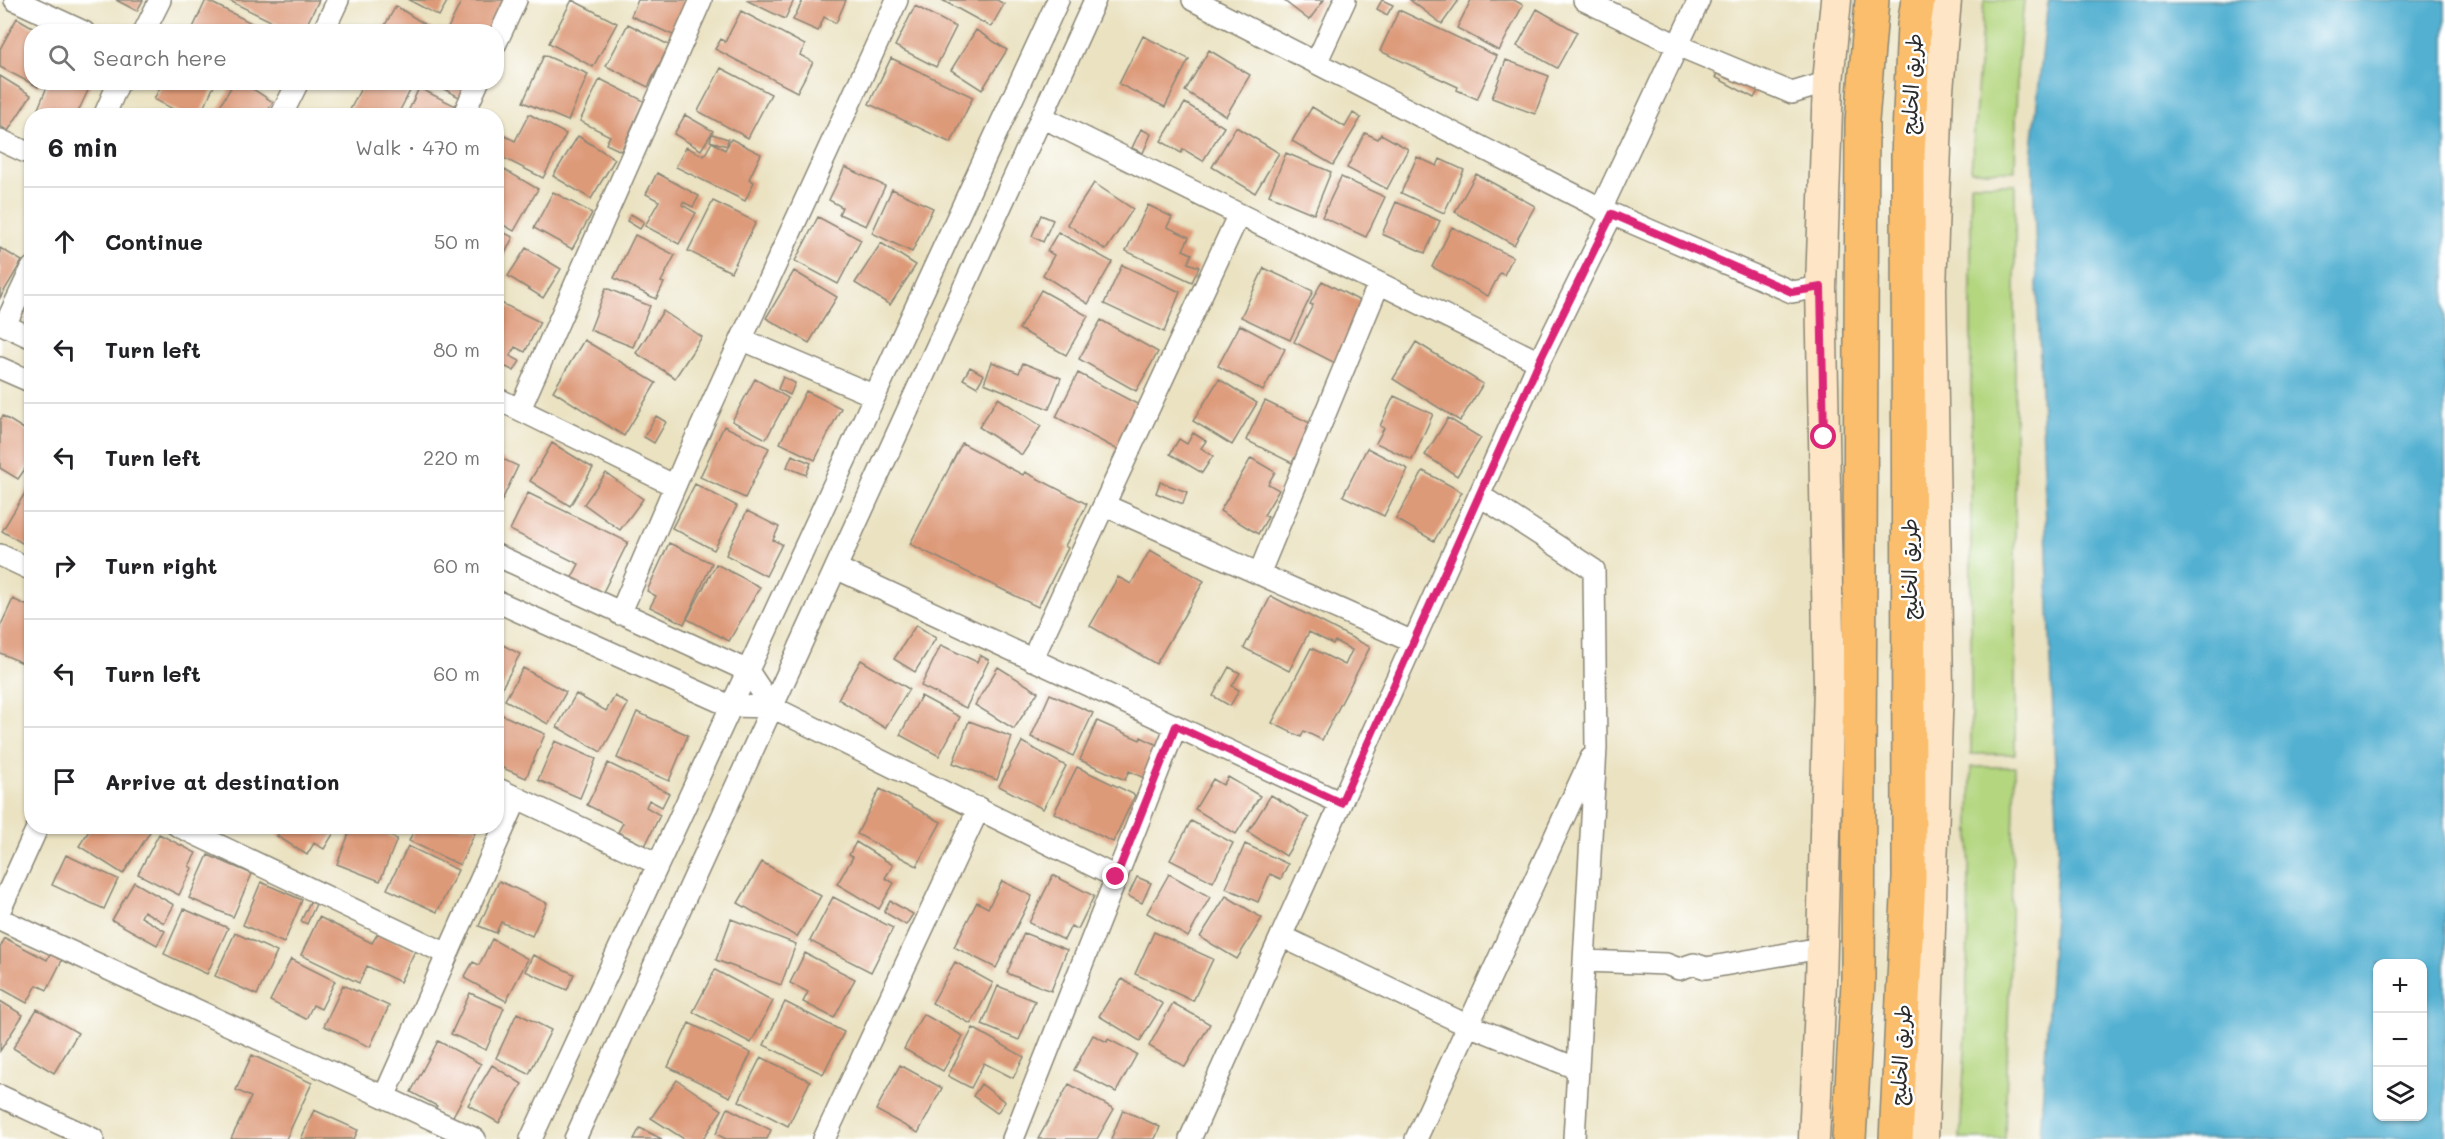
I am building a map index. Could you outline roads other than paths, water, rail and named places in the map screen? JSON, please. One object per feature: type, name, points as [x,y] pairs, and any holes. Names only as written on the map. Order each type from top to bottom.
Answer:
[{"type":"main road","points":[[1814,1139],[1829,686],[1821,287],[1828,82],[1836,0]]},
{"type":"main road","points":[[1849,1139],[1857,983],[1862,121],[1872,0]]},
{"type":"main road","name":"طريق الخليج","points":[[1896,1139],[1909,878],[1908,155],[1914,25],[1918,0]]},
{"type":"main road","points":[[1923,1139],[1938,687],[1931,288],[1938,90],[1946,0]]},
{"type":"main road","points":[[1824,437],[1860,529]]},
{"type":"street","points":[[15,0],[67,24]]},
{"type":"street","points":[[148,24],[160,0]]},
{"type":"street","points":[[326,24],[338,0]]},
{"type":"street","points":[[504,26],[516,0]]},
{"type":"street","points":[[520,409],[701,0]]},
{"type":"street","points":[[620,614],[741,339],[897,0]]},
{"type":"street","points":[[531,1139],[1058,0]]},
{"type":"street","points":[[575,1139],[1095,0]]},
{"type":"street","points":[[1193,0],[1606,211],[1792,292],[1821,287]]},
{"type":"street","points":[[1316,63],[1345,0]]},
{"type":"street","points":[[1584,0],[1677,45],[1792,93],[1828,82]]},
{"type":"street","points":[[1190,1139],[1699,0]]},
{"type":"street","points":[[108,108],[115,90]]},
{"type":"street","points":[[285,108],[293,90]]},
{"type":"street","points":[[467,108],[474,90]]},
{"type":"street","points":[[1042,117],[1539,362]]},
{"type":"street","points":[[0,140],[24,151]]},
{"type":"street","points":[[1032,660],[1239,214]]},
{"type":"street","points":[[24,283],[2,324],[24,334]]},
{"type":"street","points":[[1259,574],[1379,283]]},
{"type":"street","points":[[741,339],[875,396]]},
{"type":"street","points":[[0,368],[24,378]]},
{"type":"street","points":[[504,402],[675,486]]},
{"type":"street","points":[[1479,495],[1593,570],[1596,748],[1574,1139]]},
{"type":"street","points":[[1104,505],[1413,642]]},
{"type":"street","points":[[0,555],[24,566]]},
{"type":"street","points":[[504,559],[748,671],[772,707]]},
{"type":"street","points":[[836,568],[1341,803]]},
{"type":"street","points":[[504,605],[730,706],[772,707],[1116,877]]},
{"type":"street","points":[[1012,1139],[1176,726]]},
{"type":"street","points":[[1416,1139],[1596,748]]},
{"type":"street","points":[[504,792],[658,864]]},
{"type":"street","points":[[504,827],[517,798]]},
{"type":"street","points":[[826,1138],[979,808]]},
{"type":"street","points":[[0,910],[34,834]]},
{"type":"street","points":[[195,834],[447,954]]},
{"type":"street","points":[[384,1097],[501,834]]},
{"type":"street","points":[[0,919],[475,1139]]},
{"type":"street","points":[[1281,936],[1470,1026],[1578,1069]]},
{"type":"street","points":[[1584,962],[1666,964],[1679,969],[1694,964],[1706,968],[1821,948]]},
{"type":"street","points":[[0,1096],[93,1139]]},
{"type":"water","points":[[2048,0],[2445,0],[2445,1139],[2040,1139],[2058,849],[2032,149]]}]
